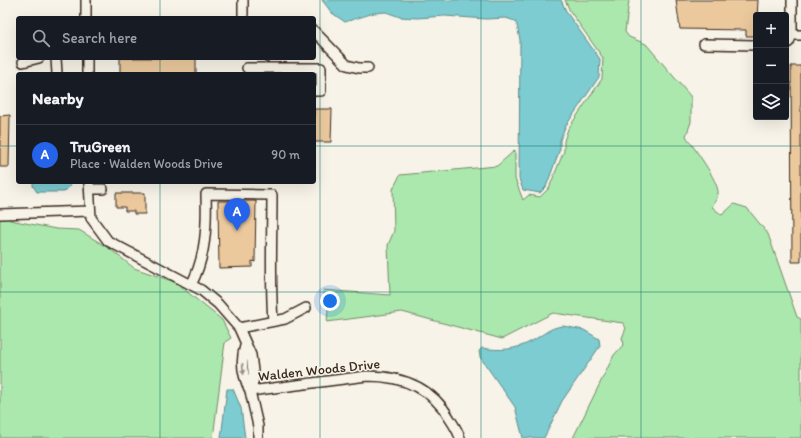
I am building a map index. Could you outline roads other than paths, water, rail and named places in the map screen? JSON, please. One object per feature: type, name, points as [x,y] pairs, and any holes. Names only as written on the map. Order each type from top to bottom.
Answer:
[{"type":"street","points":[[86,0],[86,16]]},
{"type":"street","points":[[243,0],[244,16]]},
{"type":"street","points":[[792,0],[796,35]]},
{"type":"street","points":[[316,33],[347,65],[368,68]]},
{"type":"street","points":[[704,44],[753,46]]},
{"type":"street","points":[[24,62],[32,60]]},
{"type":"street","points":[[56,60],[57,72]]},
{"type":"street","points":[[87,60],[87,72]]},
{"type":"street","points":[[247,60],[247,71],[321,68],[321,91],[316,91]]},
{"type":"street","points":[[89,186],[103,189]]},
{"type":"street","name":"Walden Woods Drive","points":[[89,186],[91,218],[108,241],[201,290],[218,304],[239,328],[245,346],[242,356],[244,380],[250,391],[258,426],[258,438]]},
{"type":"street","points":[[191,284],[196,274],[203,251],[206,194],[272,195],[273,273],[271,296],[273,321]]},
{"type":"street","points":[[0,214],[90,211]]},
{"type":"street","points":[[239,328],[285,319],[306,308]]},
{"type":"street","name":"Walden Woods Drive","points":[[250,391],[367,376],[384,376],[398,379],[426,392],[442,404],[460,438]]},
{"type":"water","points":[[322,0],[561,0],[567,13],[600,59],[599,77],[565,127],[560,140],[560,149],[546,187],[540,193],[523,190],[519,179],[520,40],[515,21],[506,18],[486,19],[445,16],[417,18],[400,17],[386,12],[374,13],[345,22],[332,13]]},
{"type":"water","points":[[33,184],[71,184],[64,192],[37,192]]},
{"type":"water","points":[[563,326],[584,330],[599,339],[600,346],[562,401],[544,438],[523,438],[515,407],[480,357],[479,351],[482,348],[514,348],[532,341],[550,330]]},
{"type":"water","points":[[227,389],[233,389],[241,408],[245,438],[221,438]]},
{"type":"place","name":"TruGreen","points":[[237,231]]}]
